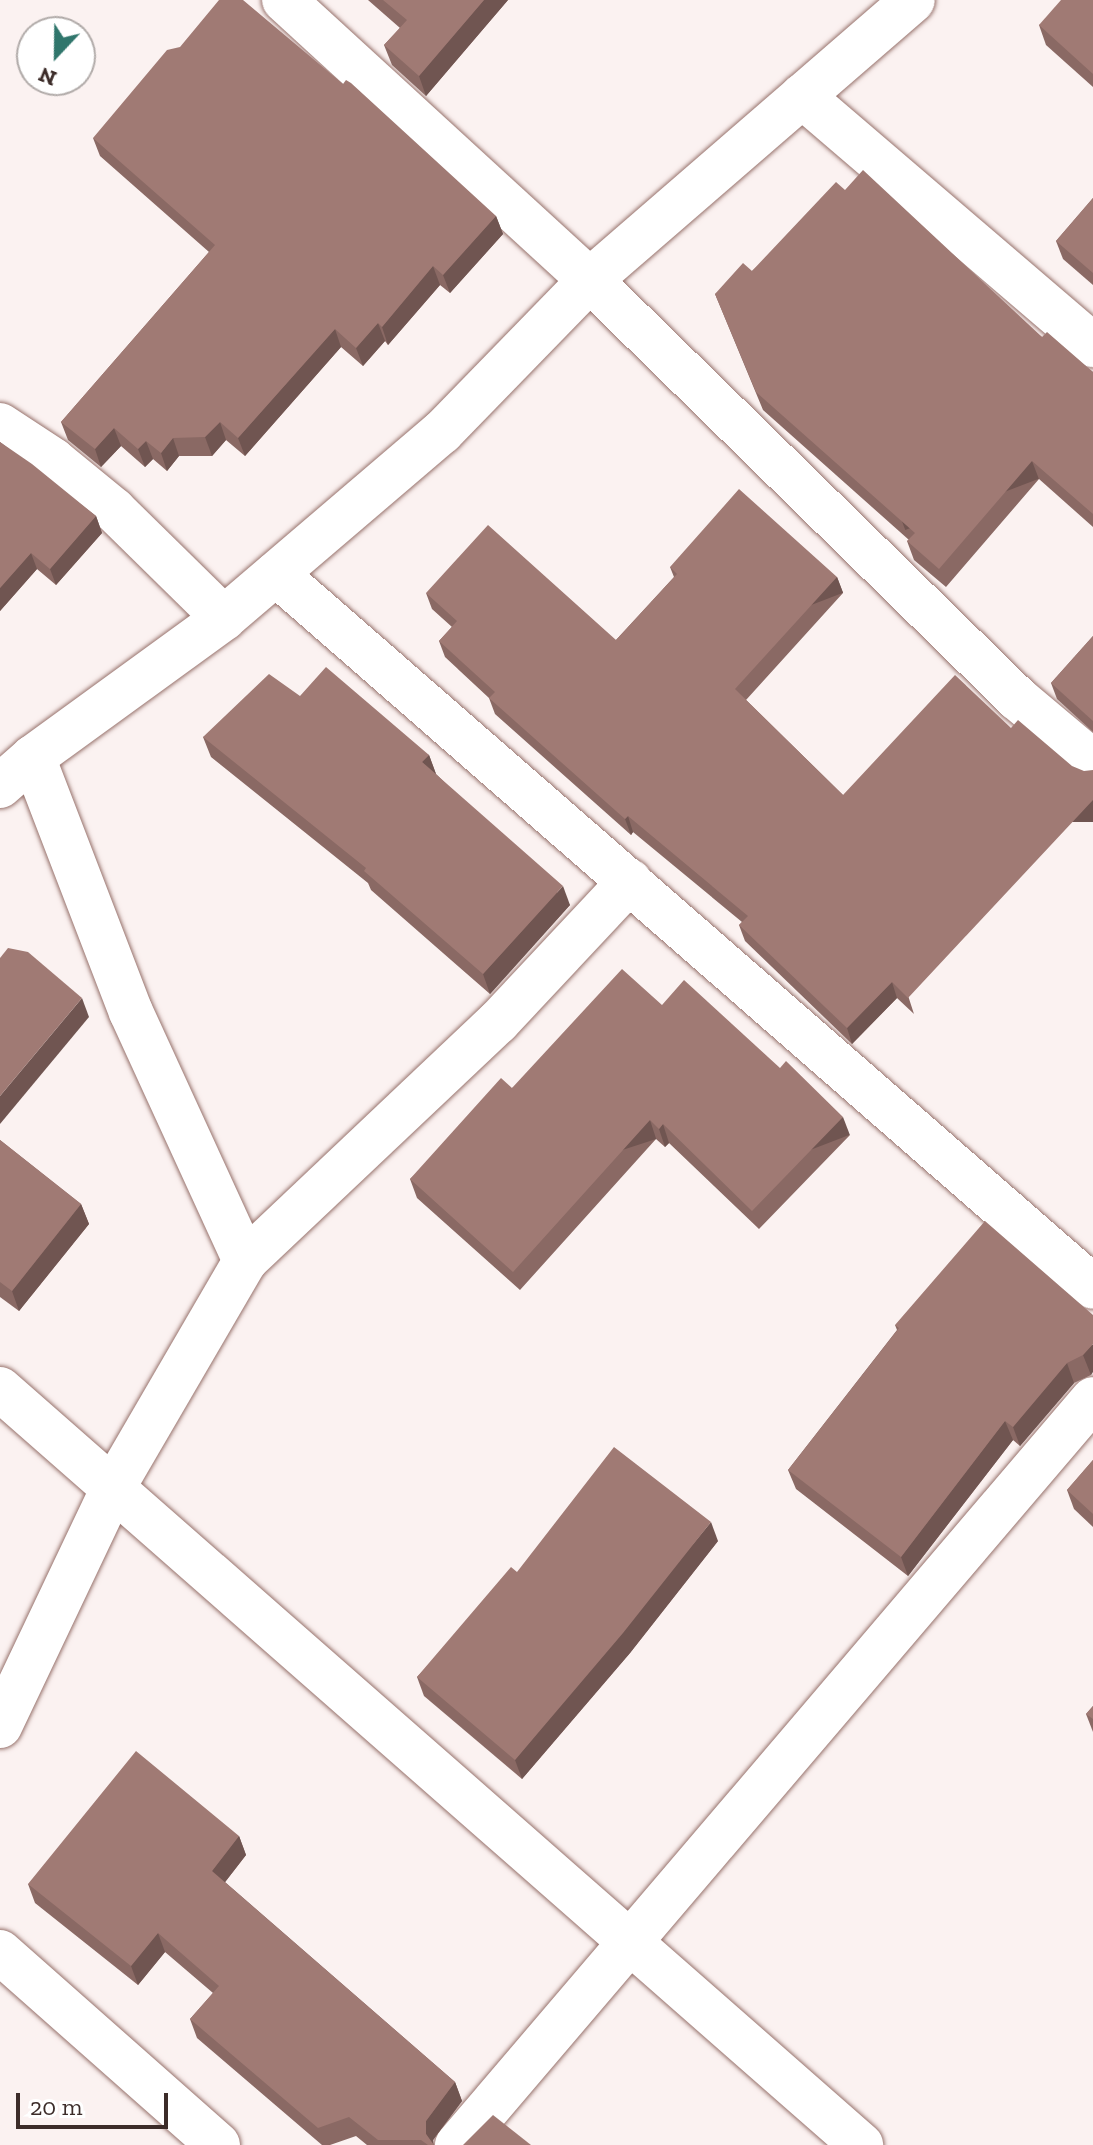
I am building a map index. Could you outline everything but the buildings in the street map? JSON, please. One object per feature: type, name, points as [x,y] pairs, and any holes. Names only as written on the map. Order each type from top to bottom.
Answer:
[{"type":"street","points":[[284,0],[590,280],[1017,698],[1093,762]]},
{"type":"street","points":[[0,786],[33,757],[224,618],[442,432],[590,280],[913,0]]},
{"type":"street","points":[[802,96],[1093,345]]},
{"type":"street","points":[[0,425],[53,460],[114,510],[224,618]]},
{"type":"street","points":[[276,574],[1093,1287]]},
{"type":"street","points":[[33,757],[131,1012],[245,1261]]},
{"type":"street","points":[[0,1726],[113,1488],[245,1261],[498,1022],[630,881]]},
{"type":"street","points":[[0,1389],[861,2145]]},
{"type":"street","points":[[457,2145],[1093,1399]]},
{"type":"street","points":[[0,1952],[218,2145]]}]
